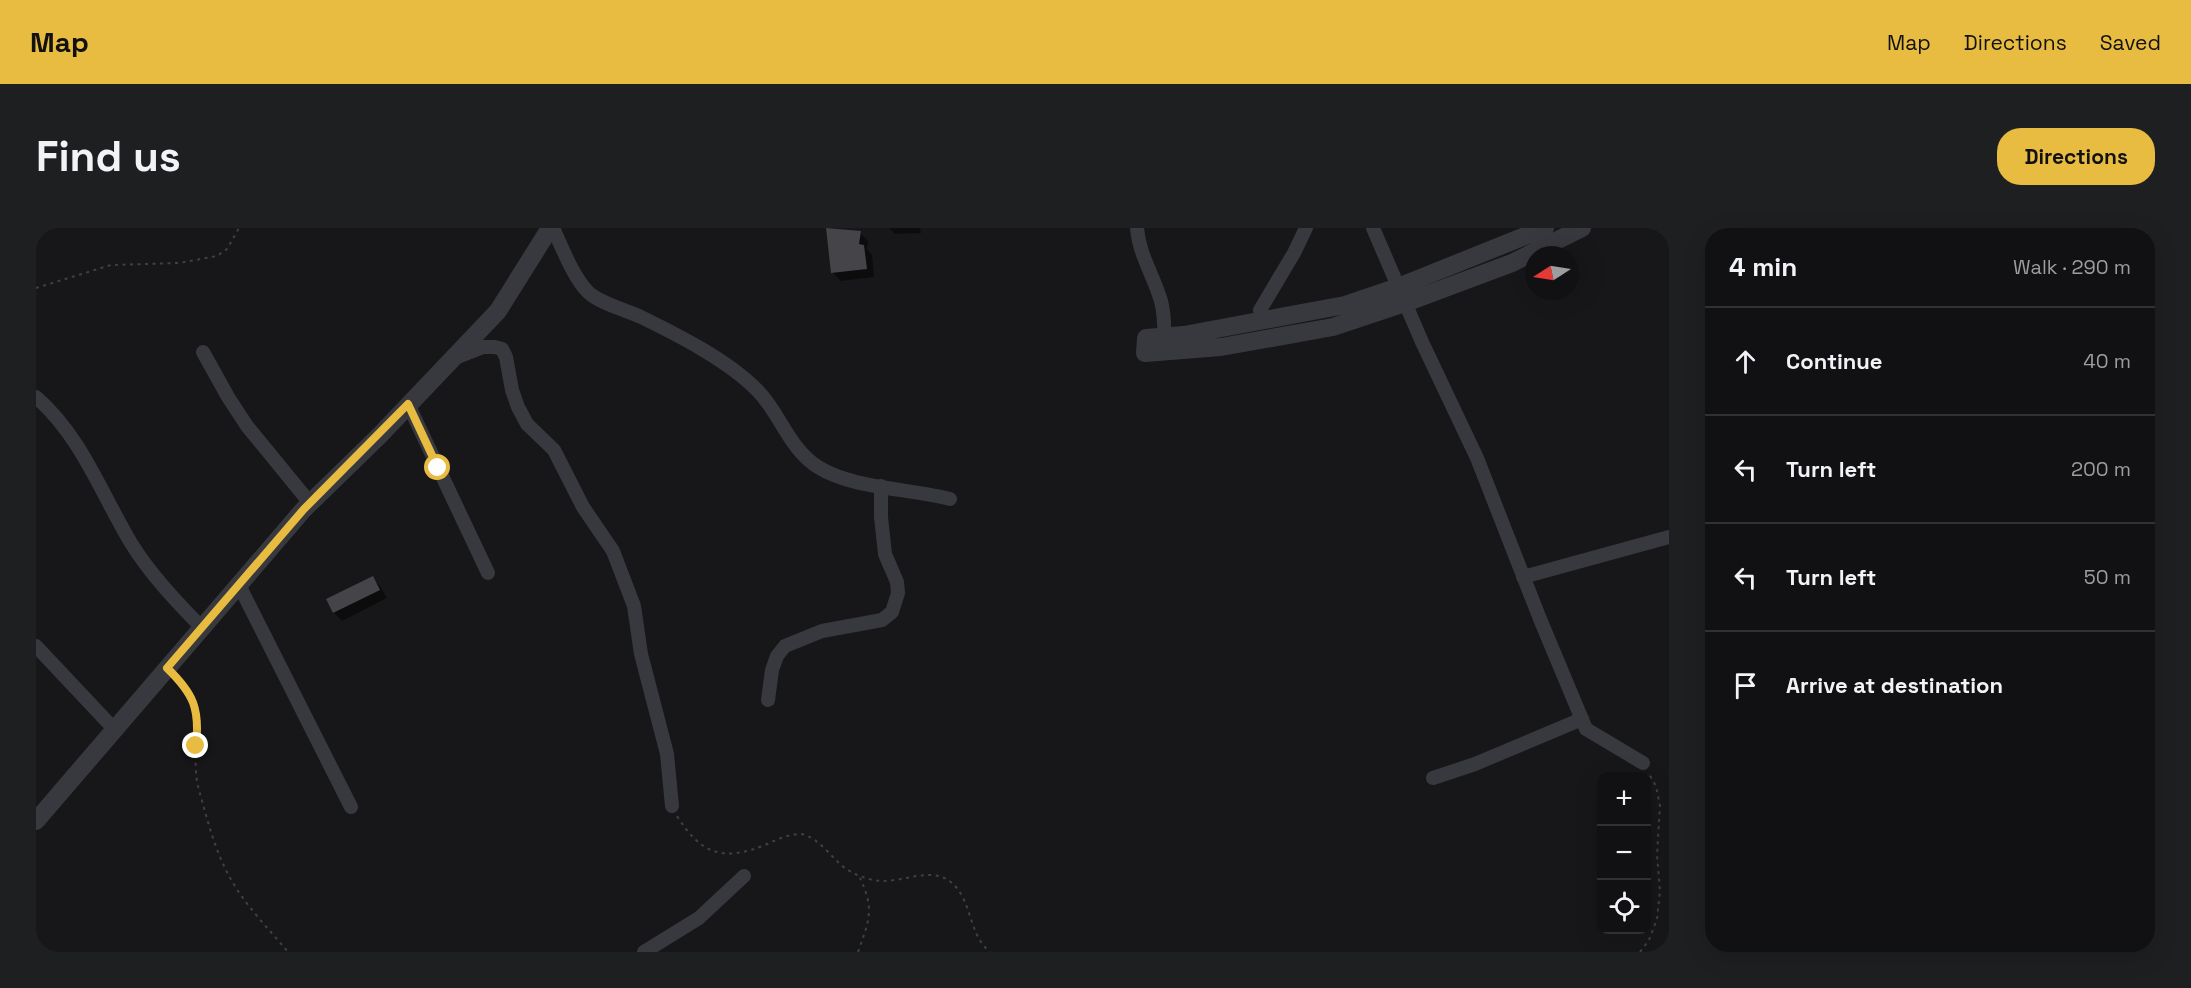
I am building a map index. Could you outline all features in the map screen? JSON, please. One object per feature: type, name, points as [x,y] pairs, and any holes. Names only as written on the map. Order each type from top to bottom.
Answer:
[{"type":"street","points":[[36,820],[310,503],[498,310],[551,228],[581,283],[591,294],[675,333],[738,373],[758,390],[775,412],[794,445],[817,466],[841,478],[950,499]]},
{"type":"street","points":[[1137,228],[1144,262],[1161,302],[1165,344],[1221,347],[1334,327],[1545,228]]},
{"type":"street","points":[[1260,310],[1306,228]]},
{"type":"street","points":[[1373,228],[1477,458],[1586,729],[1643,763]]},
{"type":"street","points":[[1402,295],[1512,263],[1582,228]]},
{"type":"street","points":[[451,360],[483,347],[502,349],[506,357],[512,390],[527,424],[554,450],[583,507],[613,551],[634,606],[641,654],[667,754],[672,806]]},
{"type":"street","points":[[203,352],[228,397],[248,426],[310,503]]},
{"type":"street","points":[[36,397],[57,417],[82,454],[144,562],[171,596],[202,628]]},
{"type":"street","points":[[408,404],[488,573]]},
{"type":"street","points":[[768,700],[772,670],[777,656],[785,646],[822,631],[882,620],[892,612],[897,582],[885,554],[881,518],[881,486]]},
{"type":"street","points":[[1523,576],[1669,537]]},
{"type":"street","points":[[239,585],[351,807]]},
{"type":"street","points":[[36,646],[114,730]]},
{"type":"street","points":[[1433,778],[1475,764],[1582,719]]},
{"type":"street","points":[[644,952],[699,918],[744,876]]},
{"type":"path","points":[[36,288],[111,265],[179,263],[217,256],[227,249],[239,228]]},
{"type":"path","points":[[167,668],[185,686],[193,701],[198,732],[195,761],[198,787],[229,876],[241,895],[288,952]]},
{"type":"path","points":[[1640,952],[1657,919],[1660,891],[1658,855],[1660,806],[1656,786],[1643,763]]},
{"type":"path","points":[[672,806],[692,837],[709,850],[738,853],[801,834],[811,836],[842,866],[859,877],[879,881],[936,874],[945,878],[956,887],[964,900],[975,930],[985,948],[990,952]]},
{"type":"path","points":[[858,952],[868,927],[870,910],[868,895],[859,877]]},
{"type":"building","points":[[826,228],[861,231],[859,244],[864,245],[867,269],[831,273]]},
{"type":"building","points":[[373,576],[380,590],[333,613],[326,599]]},
{"type":"route","points":[[196,746],[198,732],[193,701],[189,691],[167,668],[304,509],[380,435],[408,404],[438,468]]}]
